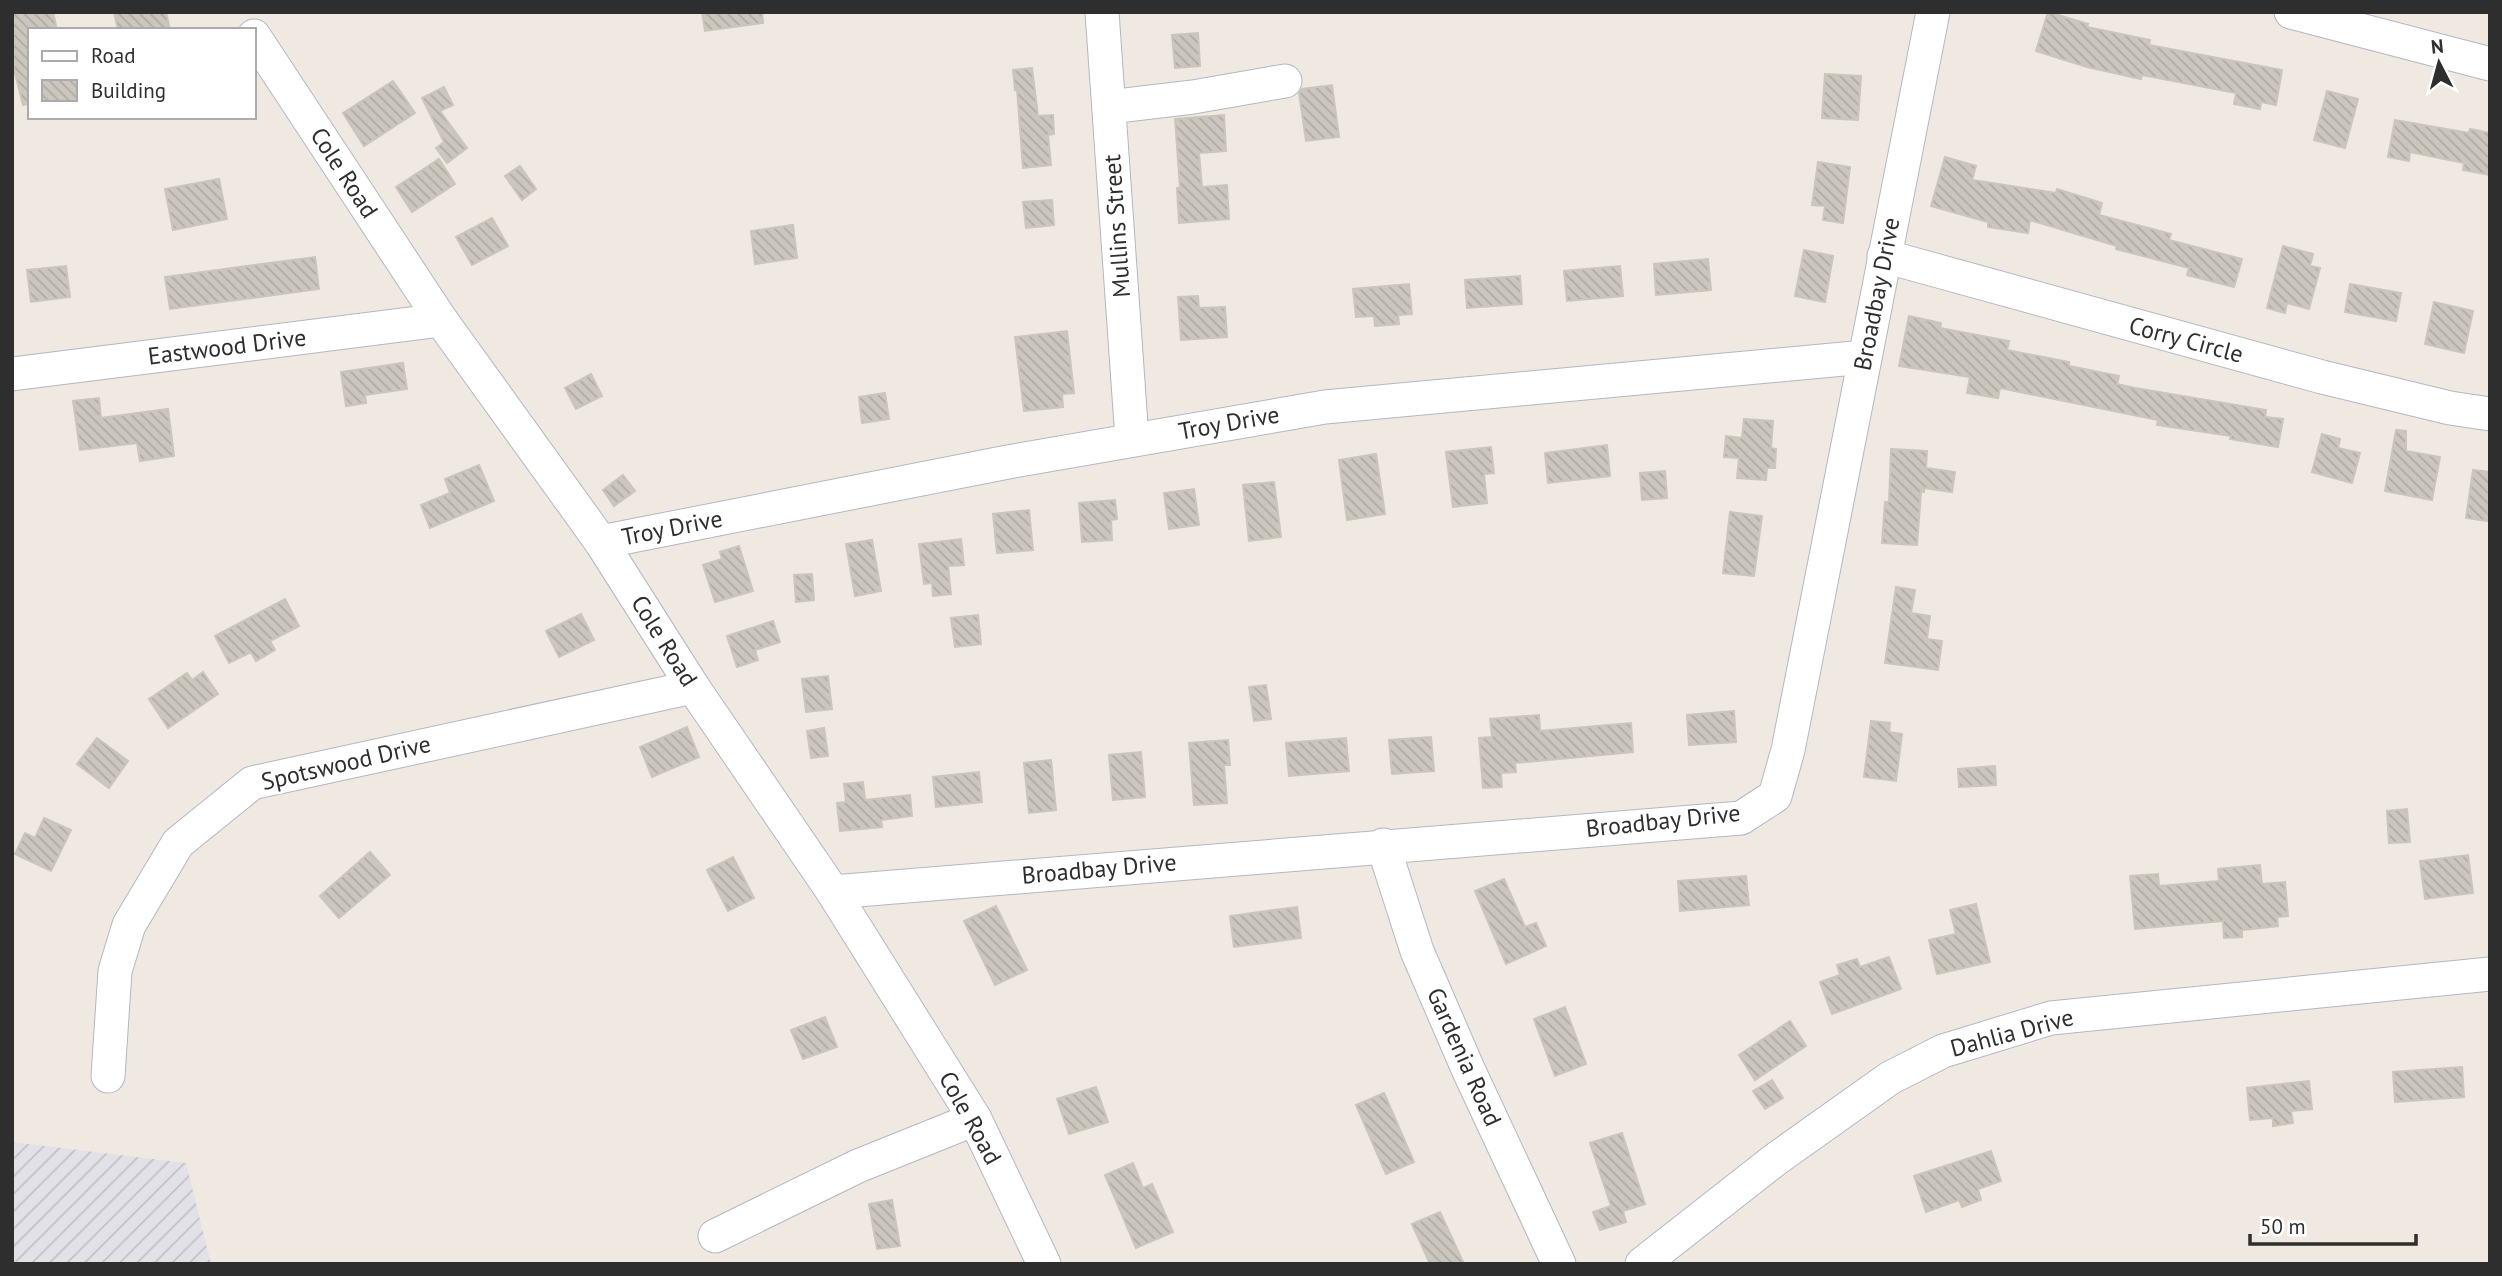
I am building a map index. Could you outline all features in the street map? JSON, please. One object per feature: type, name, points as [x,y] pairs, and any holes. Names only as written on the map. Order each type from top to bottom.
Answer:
[{"type":"street","points":[[238,12],[249,28]]},
{"type":"street","name":"Mullins Street","points":[[1102,12],[1132,439]]},
{"type":"street","name":"Broadbay Drive","points":[[833,892],[1383,845],[1741,818],[1775,796],[1788,750],[1933,12]]},
{"type":"street","points":[[2291,12],[2361,21],[2490,64]]},
{"type":"street","name":"Cole Road","points":[[256,39],[441,320],[601,542],[693,687],[833,892],[975,1119],[1044,1264]]},
{"type":"street","points":[[1109,107],[1193,97],[1284,81]]},
{"type":"street","name":"Corry Circle","points":[[1884,256],[2322,377],[2450,408],[2490,414]]},
{"type":"street","name":"Eastwood Drive","points":[[12,374],[441,320]]},
{"type":"street","name":"Troy Drive","points":[[601,542],[1132,439],[1325,407],[1865,358]]},
{"type":"street","name":"Spotswood Drive","points":[[108,1076],[116,971],[129,925],[178,843],[252,783],[693,687]]},
{"type":"street","name":"Gardenia Road","points":[[1383,845],[1418,951],[1468,1069],[1559,1264]]},
{"type":"street","name":"Dahlia Drive","points":[[1642,1264],[1776,1159],[1880,1085],[1943,1051],[2051,1018],[2490,974]]},
{"type":"street","points":[[715,1237],[859,1166],[975,1119]]},
{"type":"shaded area","points":[[12,1142],[186,1163],[211,1264],[12,1264]]},
{"type":"building","points":[[12,12],[53,12],[57,28],[28,28],[28,104],[23,105],[12,61]]},
{"type":"building","points":[[114,12],[166,12],[170,28],[118,28]]},
{"type":"building","points":[[702,12],[762,12],[763,23],[705,31]]},
{"type":"building","points":[[2048,12],[2088,24],[2087,27],[2150,40],[2149,45],[2282,70],[2276,105],[2261,102],[2260,109],[2234,104],[2236,93],[2142,75],[2141,79],[2087,67],[2036,51]]},
{"type":"building","points":[[1198,33],[1200,66],[1175,68],[1172,35]]},
{"type":"building","points":[[1032,68],[1038,116],[1053,115],[1054,134],[1048,135],[1051,165],[1023,168],[1013,70]]},
{"type":"building","points":[[1825,74],[1861,76],[1858,120],[1822,118]]},
{"type":"building","points":[[393,81],[415,113],[364,146],[343,113]]},
{"type":"building","points":[[1332,85],[1339,137],[1306,141],[1299,93],[1302,89]]},
{"type":"building","points":[[444,87],[453,105],[440,111],[467,148],[447,163],[436,148],[444,142],[422,98]]},
{"type":"building","points":[[2327,91],[2358,99],[2345,148],[2314,140]]},
{"type":"building","points":[[1224,115],[1226,151],[1199,153],[1202,187],[1227,185],[1229,219],[1179,223],[1177,188],[1180,188],[1175,119]]},
{"type":"building","points":[[2395,120],[2469,133],[2470,129],[2490,133],[2490,175],[2463,170],[2464,163],[2410,152],[2409,161],[2388,157]]},
{"type":"building","points":[[1945,157],[1976,166],[1972,180],[2056,193],[2057,189],[2102,203],[2099,215],[2171,234],[2169,240],[2242,259],[2234,287],[2187,275],[2189,268],[2116,249],[2117,246],[2030,220],[2028,233],[1988,227],[1988,222],[1931,206]]},
{"type":"building","points":[[439,159],[455,184],[412,212],[396,187]]},
{"type":"building","points":[[1818,162],[1850,167],[1843,223],[1823,220],[1825,206],[1812,205]]},
{"type":"building","points":[[520,166],[536,189],[522,200],[505,176]]},
{"type":"building","points":[[219,179],[227,219],[173,230],[165,189]]},
{"type":"building","points":[[1052,200],[1054,225],[1026,228],[1023,202]]},
{"type":"building","points":[[492,218],[508,246],[472,265],[456,237]]},
{"type":"building","points":[[793,225],[797,258],[755,264],[751,231]]},
{"type":"building","points":[[2283,246],[2313,254],[2310,266],[2320,268],[2309,309],[2287,303],[2285,313],[2267,308]]},
{"type":"building","points":[[1804,250],[1833,256],[1825,302],[1795,296]]},
{"type":"building","points":[[315,257],[319,289],[170,309],[165,277]]},
{"type":"building","points":[[1708,259],[1711,290],[1656,295],[1654,264]]},
{"type":"building","points":[[66,266],[70,297],[31,302],[27,270]]},
{"type":"building","points":[[1620,266],[1623,296],[1567,301],[1564,271]]},
{"type":"building","points":[[1520,276],[1522,304],[1467,308],[1465,280]]},
{"type":"building","points":[[1409,284],[1412,314],[1398,315],[1399,324],[1375,326],[1374,316],[1356,317],[1353,289]]},
{"type":"building","points":[[2350,284],[2401,293],[2396,321],[2345,312]]},
{"type":"building","points":[[1198,296],[1199,308],[1225,307],[1227,337],[1181,340],[1178,297]]},
{"type":"building","points":[[2434,302],[2473,311],[2464,353],[2425,344]]},
{"type":"building","points":[[1909,316],[1941,323],[1940,328],[2009,341],[2007,350],[2069,362],[2069,366],[2119,376],[2117,384],[2266,410],[2265,417],[2283,419],[2278,447],[2230,439],[2231,436],[2157,425],[2158,420],[2000,388],[1998,398],[1967,393],[1970,377],[1899,366]]},
{"type":"building","points":[[1067,331],[1074,393],[1062,394],[1063,407],[1024,411],[1015,337]]},
{"type":"building","points":[[403,363],[407,389],[365,395],[366,403],[346,406],[341,372]]},
{"type":"building","points":[[591,374],[602,396],[576,409],[565,388]]},
{"type":"building","points":[[885,393],[889,419],[862,423],[859,397]]},
{"type":"building","points":[[99,398],[101,418],[168,409],[174,456],[140,461],[137,443],[80,450],[73,401]]},
{"type":"building","points":[[1744,419],[1773,421],[1771,448],[1776,449],[1775,468],[1767,468],[1766,480],[1737,478],[1739,458],[1724,457],[1726,436],[1742,438]]},
{"type":"building","points":[[2396,430],[2406,431],[2406,451],[2440,457],[2432,500],[2385,491]]},
{"type":"building","points":[[2322,434],[2340,439],[2338,448],[2360,453],[2352,483],[2312,472]]},
{"type":"building","points":[[1607,445],[1610,476],[1548,483],[1545,453]]},
{"type":"building","points":[[1491,447],[1494,473],[1484,474],[1487,503],[1453,507],[1446,452]]},
{"type":"building","points":[[1891,449],[1927,451],[1926,468],[1955,472],[1952,492],[1924,488],[1924,492],[1921,492],[1917,545],[1882,543],[1885,502],[1889,502]]},
{"type":"building","points":[[1376,454],[1385,514],[1347,520],[1339,460]]},
{"type":"building","points":[[479,465],[494,501],[430,528],[421,505],[450,493],[445,479]]},
{"type":"building","points":[[2473,470],[2490,472],[2488,521],[2466,518]]},
{"type":"building","points":[[1665,471],[1667,498],[1642,500],[1640,473]]},
{"type":"building","points":[[623,475],[635,491],[614,506],[603,490]]},
{"type":"building","points":[[1274,482],[1281,537],[1249,541],[1243,485]]},
{"type":"building","points":[[1194,489],[1199,525],[1169,529],[1164,493]]},
{"type":"building","points":[[1115,500],[1117,519],[1111,520],[1112,540],[1082,542],[1079,503]]},
{"type":"building","points":[[1029,510],[1033,550],[997,553],[993,514]]},
{"type":"building","points":[[1730,512],[1762,516],[1754,576],[1723,573]]},
{"type":"building","points":[[961,539],[964,565],[948,566],[951,594],[933,596],[932,583],[924,584],[919,544]]},
{"type":"building","points":[[872,540],[881,591],[855,596],[846,544]]},
{"type":"building","points":[[739,546],[753,591],[715,602],[703,565],[722,559],[720,552]]},
{"type":"building","points":[[812,574],[814,600],[796,602],[794,575]]},
{"type":"building","points":[[1896,587],[1915,590],[1911,613],[1930,616],[1927,639],[1942,641],[1938,670],[1885,663]]},
{"type":"building","points":[[285,599],[299,626],[270,641],[275,650],[256,661],[251,652],[229,663],[215,636]]},
{"type":"building","points":[[581,614],[594,640],[559,657],[546,631]]},
{"type":"building","points":[[978,615],[981,644],[955,647],[951,618]]},
{"type":"building","points":[[773,621],[780,642],[755,650],[758,660],[737,667],[727,636]]},
{"type":"building","points":[[203,672],[218,694],[168,728],[149,699],[187,673],[192,680]]},
{"type":"building","points":[[828,676],[832,709],[806,712],[802,679]]},
{"type":"building","points":[[1266,685],[1271,719],[1254,721],[1249,687]]},
{"type":"building","points":[[1734,711],[1736,742],[1689,745],[1687,715]]},
{"type":"building","points":[[1539,715],[1540,731],[1631,723],[1633,752],[1515,763],[1516,772],[1501,773],[1502,787],[1483,788],[1479,738],[1492,737],[1490,719]]},
{"type":"building","points":[[1871,721],[1890,723],[1889,732],[1902,734],[1896,781],[1864,777]]},
{"type":"building","points":[[687,727],[699,757],[652,777],[640,747]]},
{"type":"building","points":[[824,728],[828,756],[811,758],[807,731]]},
{"type":"building","points":[[1431,737],[1434,771],[1392,774],[1389,740]]},
{"type":"building","points":[[97,738],[128,761],[109,788],[77,764]]},
{"type":"building","points":[[1346,738],[1349,771],[1289,776],[1286,743]]},
{"type":"building","points":[[1228,740],[1230,765],[1224,765],[1227,803],[1194,805],[1189,743]]},
{"type":"building","points":[[1141,752],[1145,797],[1113,800],[1109,755]]},
{"type":"building","points":[[1051,760],[1056,810],[1029,813],[1024,763]]},
{"type":"building","points":[[1995,766],[1996,785],[1959,787],[1958,769]]},
{"type":"building","points":[[979,772],[982,802],[936,807],[933,777]]},
{"type":"building","points":[[863,782],[865,800],[910,795],[912,816],[881,820],[882,827],[840,831],[837,803],[846,802],[844,784]]},
{"type":"building","points":[[2407,809],[2410,842],[2389,843],[2387,811]]},
{"type":"building","points":[[44,818],[71,830],[51,871],[15,854],[25,833],[35,838]]},
{"type":"building","points":[[370,852],[390,875],[339,918],[320,896]]},
{"type":"building","points":[[2468,855],[2473,893],[2425,899],[2420,861]]},
{"type":"building","points":[[733,857],[754,898],[728,911],[707,870]]},
{"type":"building","points":[[2260,865],[2262,884],[2285,882],[2288,916],[2277,917],[2278,926],[2242,930],[2242,937],[2224,938],[2223,921],[2135,929],[2130,876],[2158,874],[2159,886],[2219,881],[2218,869]]},
{"type":"building","points":[[1746,876],[1749,905],[1680,911],[1678,881]]},
{"type":"building","points":[[1504,879],[1525,927],[1536,923],[1546,946],[1506,964],[1475,891]]},
{"type":"building","points":[[1976,904],[1990,962],[1937,974],[1929,940],[1956,934],[1950,910]]},
{"type":"building","points":[[996,906],[1027,970],[995,985],[964,921]]},
{"type":"building","points":[[1297,907],[1301,938],[1234,947],[1230,916]]},
{"type":"building","points":[[1889,957],[1901,989],[1832,1014],[1820,982],[1840,975],[1837,965],[1857,959],[1860,967]]},
{"type":"building","points":[[1565,1007],[1586,1064],[1555,1076],[1534,1019]]},
{"type":"building","points":[[825,1017],[837,1047],[803,1059],[791,1030]]},
{"type":"building","points":[[1790,1021],[1806,1046],[1755,1080],[1739,1055]]},
{"type":"building","points":[[2462,1067],[2464,1097],[2395,1102],[2393,1072]]},
{"type":"building","points":[[1772,1080],[1783,1098],[1765,1109],[1753,1091]]},
{"type":"building","points":[[2309,1081],[2312,1109],[2291,1111],[2293,1123],[2273,1126],[2273,1118],[2250,1120],[2247,1088]]},
{"type":"building","points":[[1096,1087],[1108,1122],[1069,1134],[1057,1099]]},
{"type":"building","points":[[1384,1093],[1414,1162],[1386,1174],[1356,1105]]},
{"type":"building","points":[[1622,1133],[1645,1204],[1623,1211],[1626,1222],[1600,1230],[1593,1212],[1611,1206],[1590,1143]]},
{"type":"building","points":[[1991,1151],[2001,1181],[1978,1189],[1981,1200],[1962,1207],[1959,1200],[1926,1212],[1914,1176]]},
{"type":"building","points":[[1133,1163],[1143,1188],[1152,1184],[1173,1232],[1136,1248],[1105,1175]]},
{"type":"building","points":[[892,1200],[900,1246],[877,1249],[869,1204]]},
{"type":"building","points":[[1440,1212],[1464,1264],[1430,1264],[1412,1224]]}]
